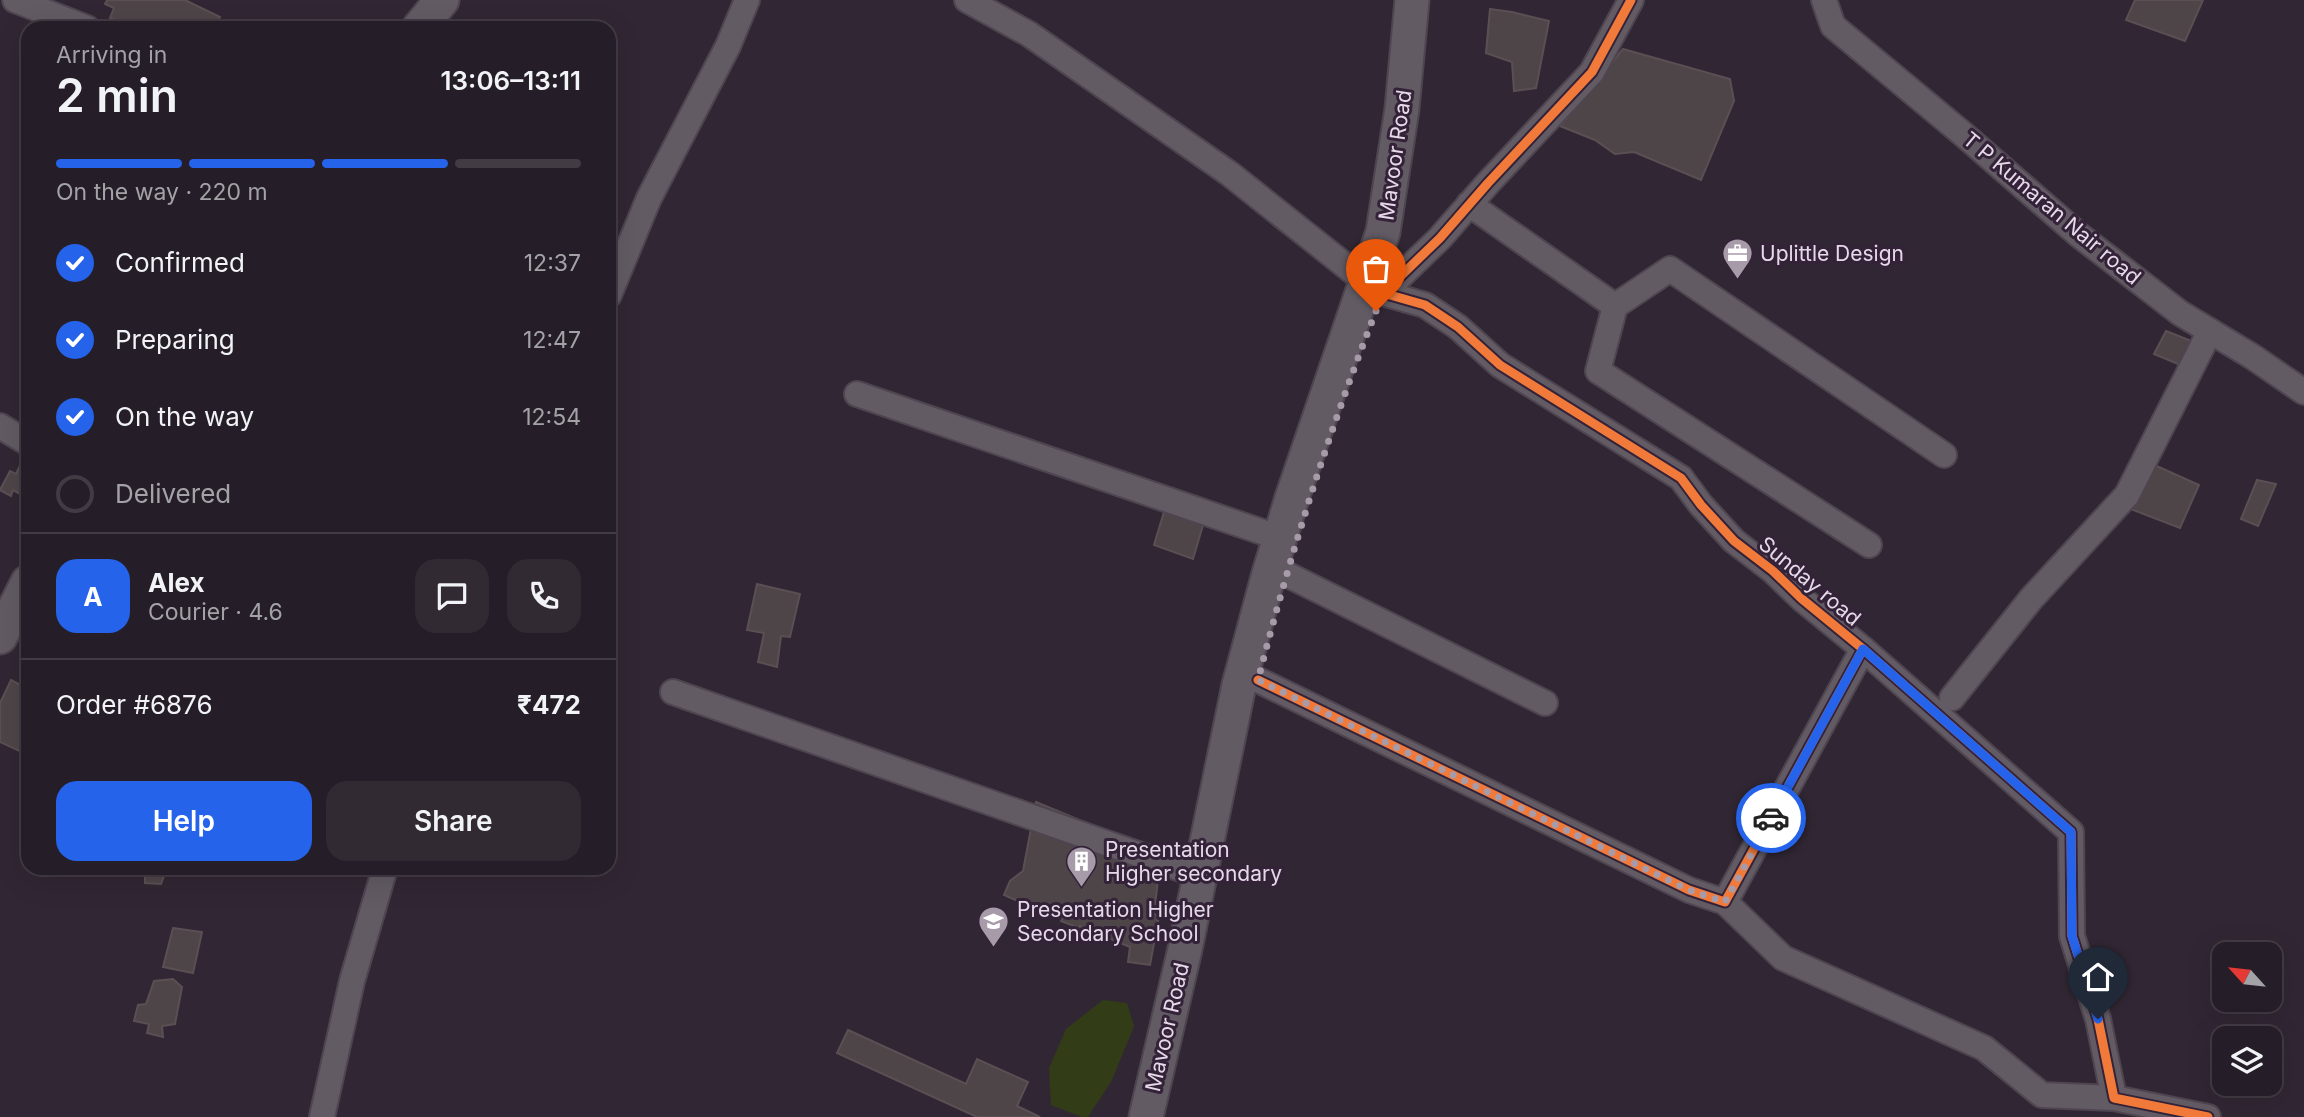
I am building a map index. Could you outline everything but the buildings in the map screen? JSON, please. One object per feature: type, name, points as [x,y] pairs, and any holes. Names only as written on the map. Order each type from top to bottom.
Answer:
[{"type":"main road","points":[[425,21],[442,0]]},
{"type":"main road","name":"Mavoor Road","points":[[1163,1117],[1258,680],[1286,574],[1362,346],[1375,288],[1408,60],[1412,0]]},
{"type":"main road","name":"Mavoor Road","points":[[1146,1117],[1201,876],[1239,685],[1280,538],[1375,288],[1398,243],[1418,116],[1428,0]]},
{"type":"main road","points":[[0,637],[21,596]]},
{"type":"street","points":[[15,0],[68,21]]},
{"type":"street","points":[[616,278],[649,198],[728,46],[747,0]]},
{"type":"street","points":[[967,0],[1029,34],[1230,174],[1375,288],[1440,238],[1592,72],[1631,0]]},
{"type":"street","name":"T P Kumaran Nair road","points":[[1824,0],[1833,26],[2080,235],[2180,313],[2304,393]]},
{"type":"street","points":[[1469,204],[1615,306]]},
{"type":"street","points":[[1870,544],[1598,371],[1615,306],[1670,269],[1944,455]]},
{"type":"street","name":"Sunday road","points":[[1375,288],[1425,305],[1458,327],[1500,365],[1681,478],[1734,541],[1773,571],[2071,832],[2072,936],[2098,1019],[2114,1098]]},
{"type":"street","points":[[1952,698],[2031,599],[2127,495],[2210,331]]},
{"type":"street","points":[[857,394],[1280,538]]},
{"type":"street","points":[[0,426],[21,439]]},
{"type":"street","points":[[1286,574],[1545,704]]},
{"type":"street","points":[[1725,902],[1863,649]]},
{"type":"street","points":[[1258,680],[1689,890],[1725,902],[1783,958],[1983,1048],[2042,1096],[2114,1098],[2208,1117]]},
{"type":"street","points":[[673,692],[1201,876]]},
{"type":"street","points":[[323,1117],[352,981],[383,875]]},
{"type":"green space","points":[[1103,1000],[1127,1003],[1134,1026],[1112,1080],[1088,1117],[1082,1117],[1051,1105],[1049,1068],[1066,1029]]},
{"type":"cycle path","points":[[1631,0],[1592,72],[1440,238],[1383,293],[1425,305],[1458,327],[1500,365],[1681,478],[1734,541],[1773,571],[2071,832],[2072,936],[2098,1019],[2114,1098],[2208,1117]]},
{"type":"cycle path","points":[[1258,680],[1689,890],[1725,902],[1863,649]]},
{"type":"way so far","points":[[1376,311],[1306,512],[1258,680],[1689,890],[1725,902],[1771,818]]},
{"type":"place","name":"Uplittle Design","points":[[1737,280]]},
{"type":"place","name":"Presentation Higher secondary","points":[[1082,888]]},
{"type":"place","name":"Presentation Higher Secondary School","points":[[994,948]]},
{"type":"route","points":[[1771,818],[1863,649],[2071,832],[2072,936],[2098,1019]]}]
